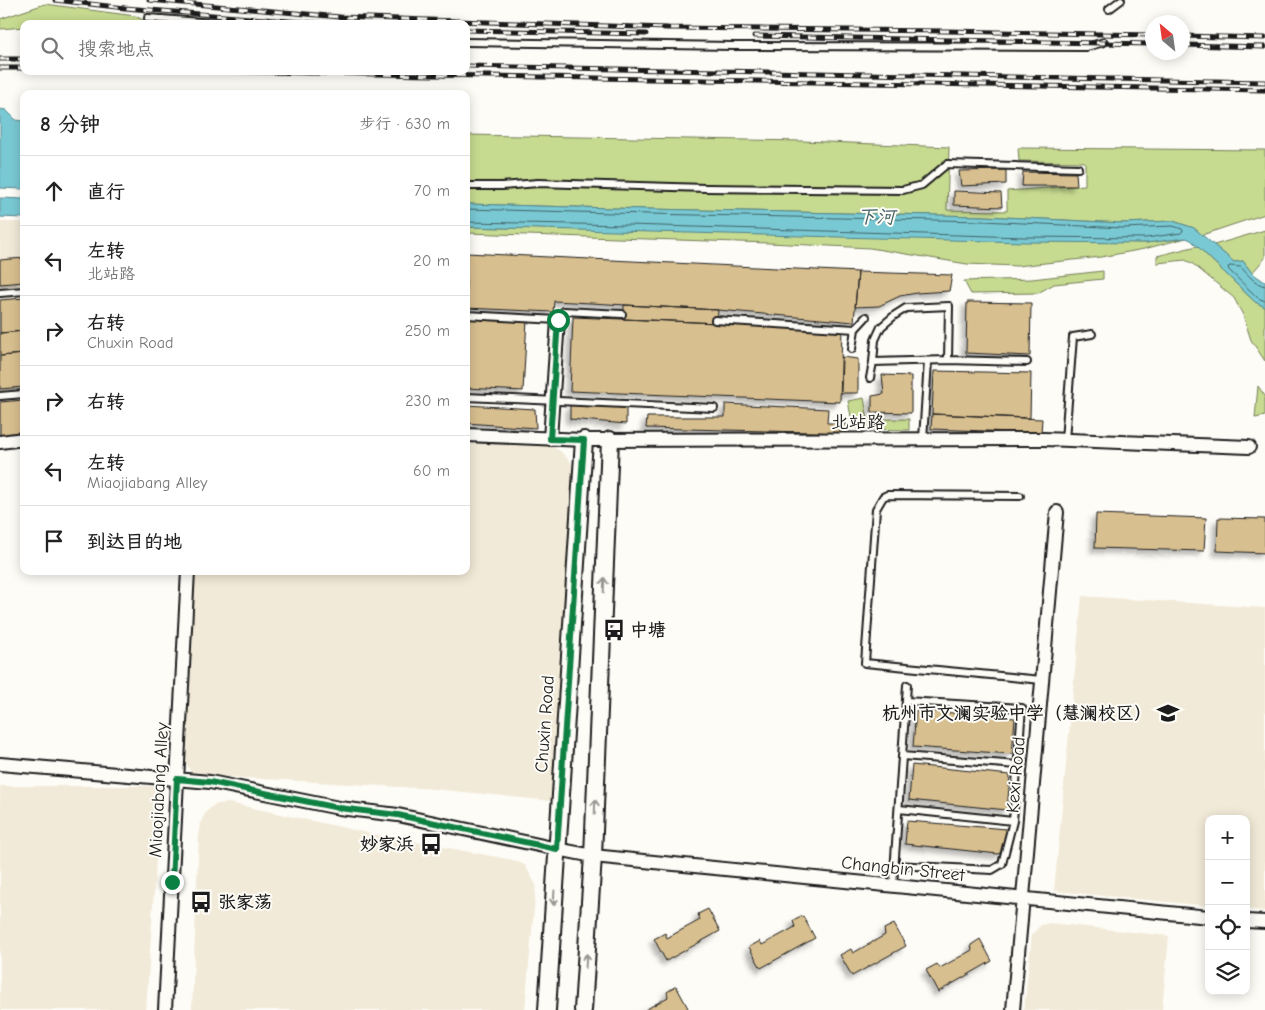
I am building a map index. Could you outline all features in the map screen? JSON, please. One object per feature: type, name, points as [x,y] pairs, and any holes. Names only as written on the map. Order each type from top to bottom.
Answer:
[{"type":"street","points":[[550,439],[558,320]]},
{"type":"street","name":"北站路","points":[[470,435],[584,440],[1065,440],[1249,447]]},
{"type":"street","points":[[0,442],[20,440]]},
{"type":"street","name":"Chuxin Road","points":[[547,1010],[584,440]]},
{"type":"street","points":[[582,1010],[593,856],[610,440]]},
{"type":"street","name":"Kexi Road","points":[[1013,1010],[1057,512]]},
{"type":"street","name":"Miaojiabang Alley","points":[[165,1010],[188,575]]},
{"type":"street","name":"Changbin Street","points":[[0,764],[210,782],[339,808],[398,815],[593,856],[1205,917]]},
{"type":"street","points":[[1250,920],[1265,922]]},
{"type":"lane","points":[[1109,9],[1121,0]]},
{"type":"lane","points":[[148,18],[174,20]]},
{"type":"lane","points":[[470,42],[732,46],[1086,47],[1104,42]]},
{"type":"lane","points":[[470,186],[538,183],[706,188],[903,190],[922,185],[947,164],[1078,168]]},
{"type":"lane","points":[[0,293],[20,292]]},
{"type":"lane","points":[[870,378],[874,340],[881,327],[906,308],[949,306],[948,360]]},
{"type":"lane","points":[[470,315],[558,320],[564,311],[622,314]]},
{"type":"lane","points":[[852,350],[855,329],[866,317]]},
{"type":"lane","points":[[715,320],[855,329]]},
{"type":"lane","points":[[1065,440],[1073,337],[1092,334]]},
{"type":"lane","points":[[873,362],[948,360],[1027,362]]},
{"type":"lane","points":[[923,440],[928,361]]},
{"type":"lane","points":[[0,396],[20,394]]},
{"type":"lane","points":[[470,397],[714,408]]},
{"type":"lane","points":[[1020,496],[887,495],[883,497],[876,509],[865,663],[1042,680]]},
{"type":"lane","points":[[893,886],[906,685]]},
{"type":"lane","points":[[895,865],[992,870],[1002,864],[1014,821],[1022,708],[906,701]]},
{"type":"lane","points":[[902,756],[1018,765]]},
{"type":"lane","points":[[899,809],[1014,821]]},
{"type":"shaded area","points":[[0,222],[20,222],[20,437],[0,439]]},
{"type":"shaded area","points":[[470,443],[550,446],[559,450],[571,462],[577,485],[571,786],[552,801],[434,789],[196,775],[191,772],[186,763],[194,575],[470,575]]},
{"type":"shaded area","name":"杭州市文澜实验中学（慧澜校区）","points":[[1082,596],[1265,608],[1265,911],[1250,909],[1250,815],[1205,815],[1205,906],[1054,891]]},
{"type":"shaded area","points":[[0,786],[161,786],[146,1010],[0,1010]]},
{"type":"shaded area","points":[[229,803],[368,833],[513,860],[525,865],[536,885],[525,1010],[192,1010],[199,830],[202,819],[207,811],[215,804]]},
{"type":"shaded area","points":[[1050,923],[1169,936],[1162,1010],[1024,1010],[1032,934],[1041,925]]},
{"type":"green space","points":[[45,4],[135,16],[143,20],[20,20],[20,27],[0,29],[0,19]]},
{"type":"green space","points":[[470,135],[802,141],[949,147],[947,210],[1007,211],[1007,191],[1085,185],[1085,162],[1019,161],[1018,148],[1265,150],[1265,214],[1202,235],[1194,228],[1173,221],[1123,223],[984,216],[470,204]]},
{"type":"green space","points":[[470,227],[1146,243],[1186,238],[1144,249],[1101,257],[1017,266],[967,264],[870,248],[470,233]]},
{"type":"green space","points":[[1265,230],[1265,258],[1252,273],[1243,261],[1234,262],[1214,245]]},
{"type":"green space","points":[[1197,246],[1255,302],[1265,307],[1265,361],[1251,340],[1243,315],[1234,298],[1193,264],[1185,260],[1157,263],[1157,256]]},
{"type":"green space","points":[[1103,271],[1103,279],[1054,284],[1038,293],[971,294],[964,281],[1032,279]]},
{"type":"green space","points":[[1258,386],[1265,396],[1265,416],[1255,418]]},
{"type":"green space","points":[[864,398],[868,419],[909,419],[909,430],[861,429],[853,427],[848,401]]},
{"type":"water","points":[[0,109],[6,110],[16,120],[20,120],[20,189],[0,188]]},
{"type":"water","points":[[0,198],[20,199],[20,218],[0,217]]},
{"type":"water","name":"下河","points":[[470,204],[984,216],[1123,223],[1173,221],[1194,228],[1234,262],[1243,261],[1252,273],[1265,282],[1265,307],[1255,302],[1191,240],[1186,238],[1146,243],[1024,242],[470,227]]},
{"type":"building","points":[[1006,170],[1006,184],[961,186],[959,171]]},
{"type":"building","points":[[1023,172],[1076,173],[1077,186],[1022,186]]},
{"type":"building","points":[[954,191],[1001,193],[1002,207],[954,205]]},
{"type":"building","points":[[470,253],[858,272],[854,322],[718,310],[554,301],[553,312],[470,308]]},
{"type":"building","points":[[20,258],[20,282],[0,284],[0,260]]},
{"type":"building","points":[[858,272],[952,275],[949,291],[917,293],[900,296],[879,306],[855,307]]},
{"type":"building","points":[[20,298],[20,331],[0,333],[0,300]]},
{"type":"building","points":[[967,302],[1031,303],[1030,356],[966,353]]},
{"type":"building","points":[[624,305],[718,310],[717,323],[624,319]]},
{"type":"building","points":[[470,317],[527,319],[523,391],[470,388]]},
{"type":"building","points":[[573,317],[842,328],[840,402],[570,391]]},
{"type":"building","points":[[20,331],[20,354],[0,356],[0,333]]},
{"type":"building","points":[[20,354],[20,387],[0,389],[0,356]]},
{"type":"building","points":[[842,357],[858,359],[858,393],[841,393]]},
{"type":"building","points":[[934,371],[1031,373],[1030,418],[932,414]]},
{"type":"building","points":[[882,375],[911,376],[911,413],[872,412],[872,396],[884,394]]},
{"type":"building","points":[[20,400],[20,433],[0,435],[0,402]]},
{"type":"building","points":[[725,404],[828,409],[827,423],[845,423],[846,433],[646,428],[647,417],[725,417]]},
{"type":"building","points":[[470,405],[535,409],[536,428],[470,423]]},
{"type":"building","points":[[570,405],[626,408],[626,424],[570,419]]},
{"type":"building","points":[[932,414],[1042,419],[1041,433],[931,429]]},
{"type":"building","points":[[1096,514],[1206,518],[1204,551],[1095,548]]},
{"type":"building","points":[[1218,518],[1265,519],[1265,553],[1217,551]]},
{"type":"building","points":[[916,710],[1015,718],[1012,754],[913,747]]},
{"type":"building","points":[[912,765],[1010,775],[1007,810],[909,800]]},
{"type":"building","points":[[907,821],[1007,829],[1005,848],[1004,851],[998,854],[905,844]]},
{"type":"building","points":[[708,909],[720,931],[666,961],[654,939],[665,933],[667,938],[700,920],[698,914]]},
{"type":"building","points":[[803,916],[815,938],[761,968],[749,947],[760,941],[762,945],[795,927],[793,921]]},
{"type":"building","points":[[894,924],[906,946],[852,976],[840,955],[851,949],[853,953],[885,935],[884,929]]},
{"type":"building","points":[[980,939],[992,961],[938,992],[926,970],[937,964],[940,968],[972,950],[971,945]]},
{"type":"building","points":[[676,986],[688,1008],[685,1010],[645,1010],[668,997],[667,992]]},
{"type":"railway","points":[[55,0],[125,8],[275,20]]},
{"type":"railway","points":[[149,0],[340,17],[429,20]]},
{"type":"railway","points":[[470,21],[668,28],[1145,35]]},
{"type":"railway","points":[[470,30],[646,34]]},
{"type":"railway","points":[[754,36],[1145,44]]},
{"type":"railway","points":[[1190,36],[1265,38]]},
{"type":"railway","points":[[1190,45],[1265,47]]},
{"type":"railway","points":[[0,59],[20,59]]},
{"type":"railway","points":[[470,66],[1265,82]]},
{"type":"railway","points":[[0,68],[20,68]]},
{"type":"railway","points":[[427,75],[1265,90]]},
{"type":"place","name":"中塘","points":[[614,630]]},
{"type":"place","name":"杭州市文澜实验中学（慧澜校区）","points":[[1168,713]]},
{"type":"place","name":"妙家浜","points":[[431,844]]},
{"type":"place","name":"张家荡","points":[[201,902]]},
{"type":"route","points":[[172,882],[177,779],[210,782],[339,808],[398,815],[557,849],[584,440],[550,439],[558,320]]}]
